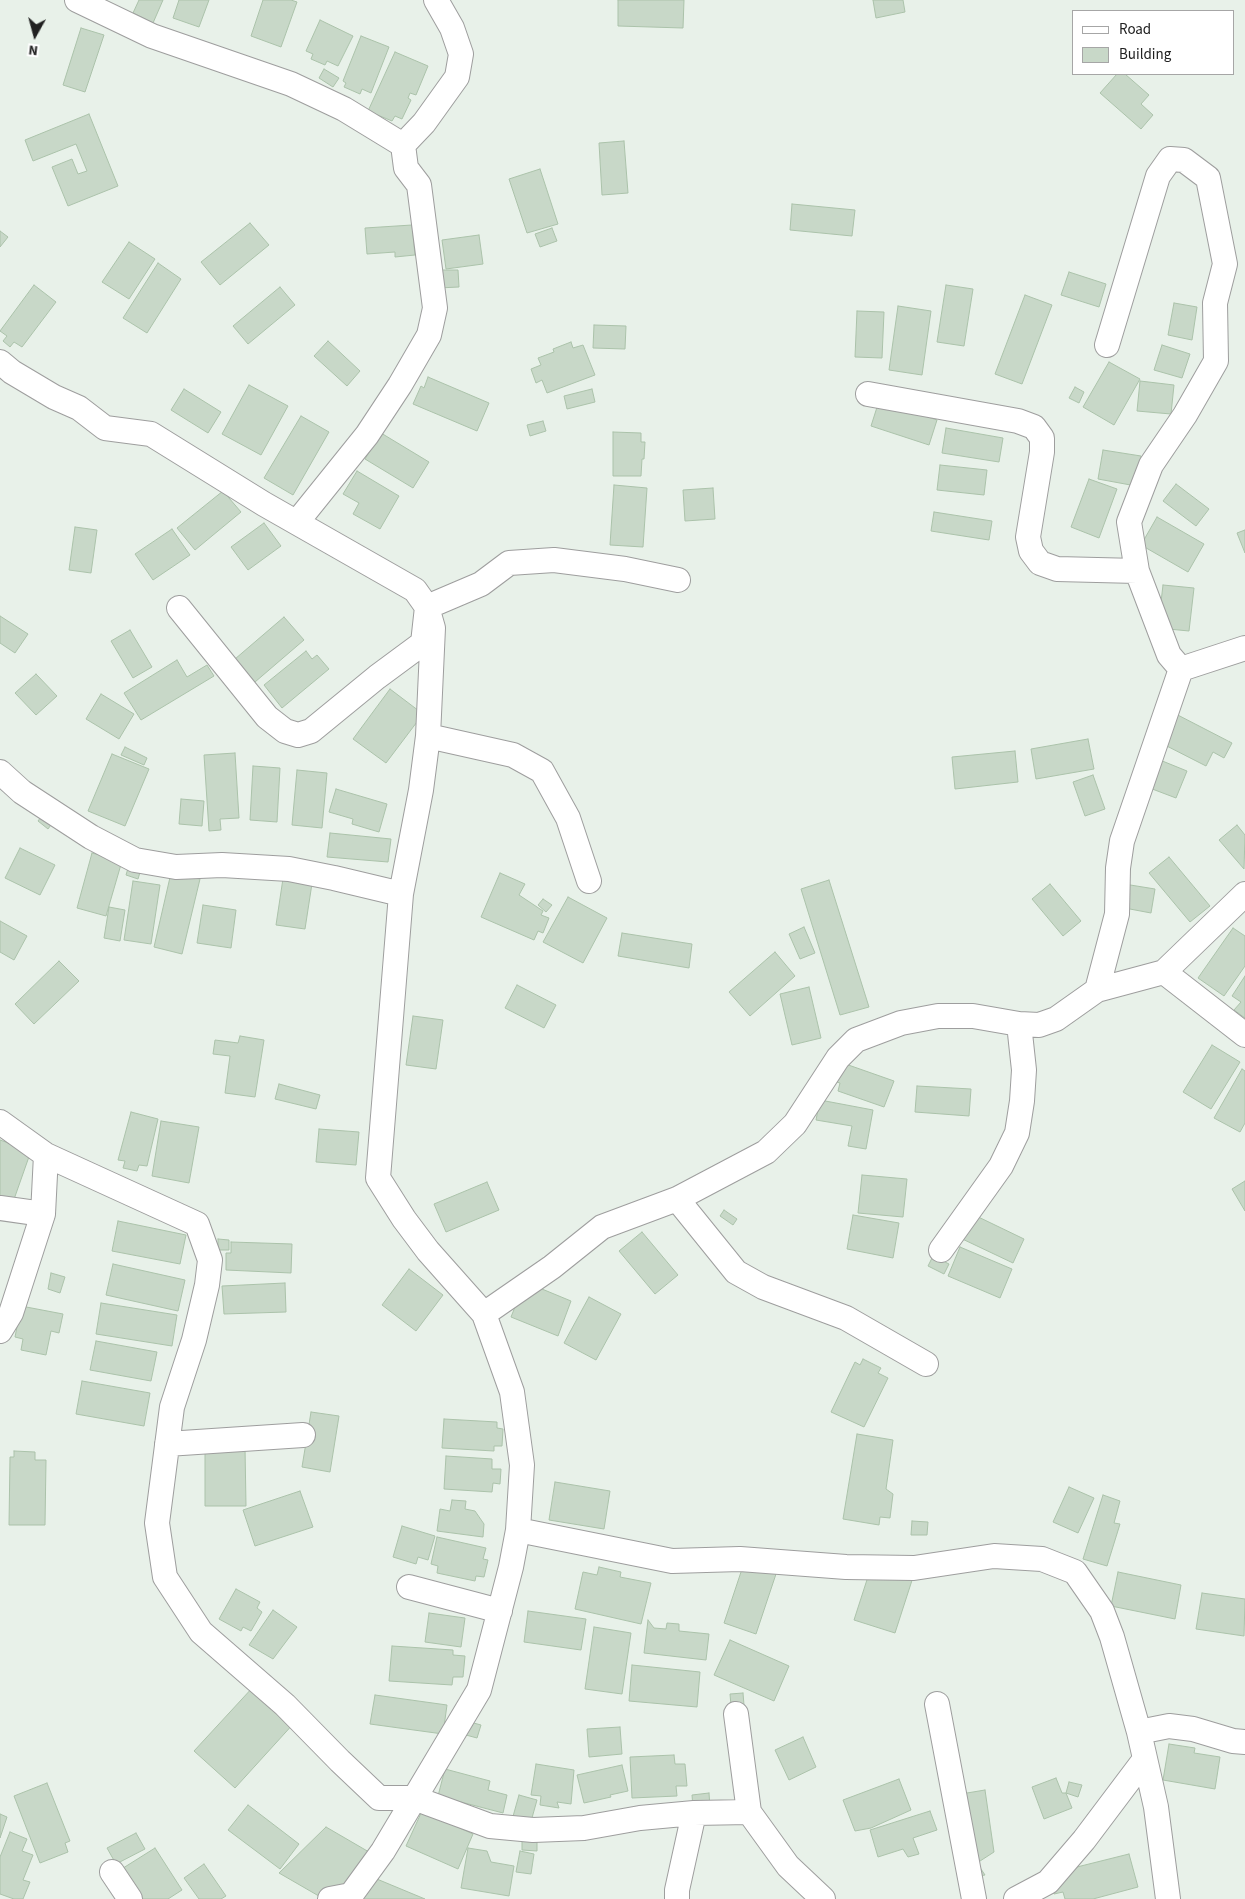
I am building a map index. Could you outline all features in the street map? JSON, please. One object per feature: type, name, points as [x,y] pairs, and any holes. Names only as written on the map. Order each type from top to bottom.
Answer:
[{"type":"street","points":[[77,0],[152,36],[291,84],[344,109],[403,145]]},
{"type":"street","points":[[403,145],[424,123],[457,77],[461,54],[452,28],[436,0]]},
{"type":"street","points":[[297,522],[367,435],[400,385],[429,335],[435,308],[419,185],[406,168],[403,145]]},
{"type":"street","points":[[1107,345],[1158,176],[1170,159],[1184,160],[1208,178],[1225,264],[1215,303],[1216,361],[1185,415],[1151,465],[1129,522],[1137,571],[1169,655],[1181,669]]},
{"type":"street","points":[[0,362],[12,372],[54,397],[79,408],[105,428],[151,434],[200,465],[415,590],[427,607],[432,628],[428,736],[421,790],[401,894],[378,1178],[404,1219],[428,1251],[484,1314],[512,1392],[522,1465],[518,1530],[500,1611],[479,1690],[383,1851],[350,1895],[330,1899]]},
{"type":"street","points":[[868,394],[1018,421],[1034,427],[1042,438],[1042,452],[1028,537],[1031,551],[1040,563],[1057,569],[1137,571]]},
{"type":"street","points":[[427,607],[480,584],[509,564],[554,560],[625,569],[678,580]]},
{"type":"street","points":[[179,608],[267,717],[285,731],[298,735],[311,731],[376,677],[423,643],[427,607]]},
{"type":"street","points":[[1181,669],[1245,648]]},
{"type":"street","points":[[1097,990],[1117,914],[1118,868],[1122,840],[1181,669]]},
{"type":"street","points":[[428,736],[513,755],[542,771],[568,818],[589,881]]},
{"type":"street","points":[[0,772],[22,792],[91,837],[135,860],[176,867],[222,865],[289,869],[401,894]]},
{"type":"street","points":[[484,1314],[552,1267],[602,1227],[676,1199],[766,1152],[796,1124],[838,1058],[856,1040],[901,1023],[938,1016],[973,1016],[1019,1024],[1039,1025],[1056,1019],[1097,990],[1164,972],[1245,894]]},
{"type":"street","points":[[1164,972],[1245,1035]]},
{"type":"street","points":[[941,1250],[1001,1166],[1017,1133],[1024,1070],[1019,1024]]},
{"type":"street","points":[[0,1122],[46,1155],[197,1224],[210,1260],[207,1285],[194,1340],[172,1407],[157,1523],[165,1577],[201,1632],[286,1705],[379,1798],[414,1798],[490,1826],[533,1830],[584,1828],[640,1818],[694,1813],[748,1812]]},
{"type":"street","points":[[0,1331],[11,1313],[43,1214],[46,1155]]},
{"type":"street","points":[[676,1199],[736,1272],[763,1287],[846,1318],[926,1364]]},
{"type":"street","points":[[0,1208],[43,1214]]},
{"type":"street","points":[[167,1444],[303,1436]]},
{"type":"street","points":[[518,1530],[672,1561],[740,1559],[846,1567],[914,1568],[994,1556],[1042,1559],[1075,1572],[1102,1611],[1112,1637],[1139,1732],[1156,1807],[1168,1899]]},
{"type":"street","points":[[409,1587],[500,1611]]},
{"type":"street","points":[[937,1704],[974,1899]]},
{"type":"street","points":[[736,1714],[748,1812],[788,1866],[822,1899]]},
{"type":"street","points":[[1139,1732],[1169,1726],[1193,1729],[1233,1741],[1245,1742]]},
{"type":"street","points":[[1016,1899],[1048,1882],[1084,1840],[1145,1758]]},
{"type":"street","points":[[677,1899],[677,1890],[694,1813]]},
{"type":"street","points":[[112,1872],[130,1899]]},
{"type":"building","points":[[139,0],[163,0],[153,23],[133,13]]},
{"type":"building","points":[[179,0],[209,0],[199,27],[173,18]]},
{"type":"building","points":[[263,0],[291,0],[297,2],[281,47],[251,36]]},
{"type":"building","points":[[618,0],[684,0],[683,28],[618,26]]},
{"type":"building","points":[[873,0],[903,0],[905,12],[876,18]]},
{"type":"building","points":[[320,20],[353,36],[338,66],[327,61],[325,65],[311,59],[313,54],[306,51]]},
{"type":"building","points":[[81,28],[104,35],[85,92],[63,85]]},
{"type":"building","points":[[361,36],[389,47],[371,93],[362,89],[360,94],[344,87],[346,83],[343,81]]},
{"type":"building","points":[[395,52],[428,66],[416,95],[410,93],[408,98],[411,100],[402,119],[395,116],[392,121],[368,111]]},
{"type":"building","points":[[324,69],[339,78],[333,87],[319,78]]},
{"type":"building","points":[[1116,75],[1126,75],[1149,95],[1141,104],[1153,115],[1141,129],[1100,93]]},
{"type":"building","points":[[89,114],[118,186],[68,206],[52,167],[72,159],[78,174],[87,171],[76,144],[33,161],[25,140]]},
{"type":"building","points":[[624,141],[628,193],[602,195],[599,143]]},
{"type":"building","points":[[540,169],[558,224],[527,233],[509,179]]},
{"type":"building","points":[[792,204],[855,210],[852,236],[790,230]]},
{"type":"building","points":[[250,223],[269,245],[220,285],[201,262]]},
{"type":"building","points":[[412,225],[415,255],[395,257],[395,252],[367,254],[365,228]]},
{"type":"building","points":[[552,228],[557,241],[540,247],[535,234]]},
{"type":"building","points":[[0,231],[8,237],[0,247]]},
{"type":"building","points":[[479,235],[483,264],[446,269],[442,240]]},
{"type":"building","points":[[129,242],[155,259],[129,299],[102,282]]},
{"type":"building","points":[[158,263],[181,279],[147,333],[123,318]]},
{"type":"building","points":[[438,270],[458,270],[459,287],[438,288]]},
{"type":"building","points":[[1069,272],[1106,284],[1099,307],[1061,295]]},
{"type":"building","points":[[34,285],[56,302],[22,347],[14,342],[10,347],[3,341],[7,336],[0,331]]},
{"type":"building","points":[[946,285],[973,289],[964,346],[937,342]]},
{"type":"building","points":[[280,287],[295,305],[248,344],[233,326]]},
{"type":"building","points":[[1025,295],[1052,305],[1022,384],[995,374]]},
{"type":"building","points":[[1174,303],[1197,307],[1192,340],[1168,335]]},
{"type":"building","points":[[898,306],[931,311],[922,375],[889,370]]},
{"type":"building","points":[[857,311],[884,312],[882,358],[855,357]]},
{"type":"building","points":[[594,325],[626,326],[625,349],[593,348]]},
{"type":"building","points":[[328,341],[360,371],[347,386],[314,356]]},
{"type":"building","points":[[571,342],[573,348],[583,345],[595,375],[547,393],[542,380],[536,383],[531,369],[541,365],[538,358],[554,352],[553,349]]},
{"type":"building","points":[[1162,345],[1190,354],[1182,378],[1154,370]]},
{"type":"building","points":[[1109,362],[1140,379],[1114,425],[1083,407]]},
{"type":"building","points":[[428,377],[489,403],[477,431],[413,404],[421,386],[424,388]]},
{"type":"building","points":[[1140,381],[1174,385],[1171,414],[1137,411]]},
{"type":"building","points":[[249,385],[288,406],[261,455],[222,434]]},
{"type":"building","points":[[1075,387],[1084,392],[1079,403],[1069,398]]},
{"type":"building","points":[[184,389],[221,412],[208,433],[171,410]]},
{"type":"building","points":[[592,389],[595,402],[567,409],[564,396]]},
{"type":"building","points":[[879,401],[937,420],[929,445],[871,426]]},
{"type":"building","points":[[301,416],[329,432],[293,495],[264,478]]},
{"type":"building","points":[[543,421],[546,431],[530,436],[527,425]]},
{"type":"building","points":[[946,428],[1003,438],[999,462],[942,453]]},
{"type":"building","points":[[613,432],[641,433],[641,442],[645,442],[641,476],[613,476]]},
{"type":"building","points":[[381,433],[429,462],[413,488],[365,459]]},
{"type":"building","points":[[1103,450],[1141,456],[1136,486],[1098,479]]},
{"type":"building","points":[[940,465],[987,470],[984,495],[937,490]]},
{"type":"building","points":[[357,471],[399,496],[380,529],[353,514],[359,503],[343,494]]},
{"type":"building","points":[[1089,479],[1117,489],[1099,538],[1071,527]]},
{"type":"building","points":[[1176,484],[1209,509],[1196,526],[1163,501]]},
{"type":"building","points":[[614,485],[647,488],[643,547],[610,545]]},
{"type":"building","points":[[713,488],[715,519],[685,521],[683,490]]},
{"type":"building","points":[[223,491],[241,512],[195,550],[177,528]]},
{"type":"building","points":[[934,512],[992,521],[989,540],[931,531]]},
{"type":"building","points":[[1157,517],[1204,544],[1188,572],[1141,545]]},
{"type":"building","points":[[264,523],[281,546],[248,570],[231,547]]},
{"type":"building","points":[[75,527],[97,530],[91,573],[69,570]]},
{"type":"building","points":[[172,529],[190,555],[153,580],[135,554]]},
{"type":"building","points":[[1245,530],[1245,553],[1237,533]]},
{"type":"building","points":[[1163,585],[1194,588],[1189,631],[1158,628]]},
{"type":"building","points":[[0,616],[28,634],[15,653],[0,643]]},
{"type":"building","points":[[284,617],[304,640],[255,682],[235,659]]},
{"type":"building","points":[[130,630],[152,667],[133,678],[111,641]]},
{"type":"building","points":[[306,651],[312,659],[317,655],[329,669],[282,708],[264,685]]},
{"type":"building","points":[[177,660],[187,677],[207,665],[214,676],[141,720],[124,693]]},
{"type":"building","points":[[36,674],[57,696],[36,715],[15,693]]},
{"type":"building","points":[[390,689],[423,714],[386,763],[353,739]]},
{"type":"building","points":[[101,694],[134,714],[119,739],[86,719]]},
{"type":"building","points":[[1170,711],[1232,743],[1224,758],[1213,752],[1206,766],[1155,740]]},
{"type":"building","points":[[1088,739],[1094,769],[1036,779],[1031,749]]},
{"type":"building","points":[[125,747],[147,758],[144,765],[121,755]]},
{"type":"building","points":[[1015,751],[1018,782],[955,789],[952,757]]},
{"type":"building","points":[[235,753],[239,818],[220,819],[221,830],[209,831],[204,755]]},
{"type":"building","points":[[112,754],[149,769],[125,826],[88,811]]},
{"type":"building","points":[[1150,756],[1187,771],[1176,798],[1139,784]]},
{"type":"building","points":[[253,766],[280,768],[277,822],[250,820]]},
{"type":"building","points":[[297,770],[327,773],[322,828],[292,825]]},
{"type":"building","points":[[1093,775],[1105,809],[1085,816],[1073,782]]},
{"type":"building","points":[[336,789],[387,804],[379,832],[352,824],[353,819],[329,812]]},
{"type":"building","points":[[181,799],[204,801],[202,826],[179,824]]},
{"type":"building","points":[[46,810],[56,818],[48,829],[38,821]]},
{"type":"building","points":[[1237,825],[1245,835],[1244,869],[1219,840]]},
{"type":"building","points":[[330,833],[391,839],[388,862],[327,857]]},
{"type":"building","points":[[20,848],[55,865],[40,895],[5,878]]},
{"type":"building","points":[[92,853],[122,861],[106,916],[77,908]]},
{"type":"building","points":[[1169,857],[1210,906],[1190,922],[1149,873]]},
{"type":"building","points":[[129,865],[141,869],[138,879],[126,875]]},
{"type":"building","points":[[284,872],[313,877],[305,929],[276,925]]},
{"type":"building","points":[[171,873],[200,879],[182,954],[154,947]]},
{"type":"building","points":[[500,873],[525,884],[519,895],[543,911],[541,915],[549,918],[543,933],[538,931],[534,940],[481,917]]},
{"type":"building","points":[[829,880],[869,1007],[840,1015],[801,889]]},
{"type":"building","points":[[133,881],[160,885],[151,944],[124,940]]},
{"type":"building","points":[[1118,883],[1155,889],[1151,913],[1114,906]]},
{"type":"building","points":[[1050,884],[1081,921],[1063,936],[1032,899]]},
{"type":"building","points":[[568,897],[607,918],[583,963],[543,942]]},
{"type":"building","points":[[543,899],[552,905],[546,912],[538,905]]},
{"type":"building","points":[[203,905],[236,910],[231,948],[197,943]]},
{"type":"building","points":[[109,907],[125,910],[120,941],[104,938]]},
{"type":"building","points":[[0,921],[27,936],[14,960],[0,952]]},
{"type":"building","points":[[804,927],[815,953],[800,959],[789,934]]},
{"type":"building","points":[[1233,928],[1245,936],[1245,966],[1224,996],[1198,978]]},
{"type":"building","points":[[622,933],[692,944],[689,968],[618,956]]},
{"type":"building","points":[[775,952],[795,976],[750,1016],[729,992]]},
{"type":"building","points":[[59,961],[79,981],[34,1024],[15,1004]]},
{"type":"building","points":[[1245,976],[1245,1018],[1234,1010],[1241,1002],[1232,996]]},
{"type":"building","points":[[517,985],[556,1005],[544,1028],[505,1008]]},
{"type":"building","points":[[809,987],[821,1038],[792,1045],[780,994]]},
{"type":"building","points":[[413,1016],[443,1020],[436,1069],[406,1065]]},
{"type":"building","points":[[240,1036],[264,1040],[255,1097],[225,1093],[230,1056],[213,1054],[215,1040],[238,1043]]},
{"type":"building","points":[[1212,1045],[1240,1062],[1211,1109],[1183,1092]]},
{"type":"building","points":[[837,1061],[894,1081],[884,1107],[838,1091],[840,1083],[830,1080]]},
{"type":"building","points":[[1242,1069],[1245,1071],[1245,1123],[1240,1132],[1214,1118]]},
{"type":"building","points":[[279,1084],[320,1095],[316,1109],[275,1099]]},
{"type":"building","points":[[917,1086],[971,1089],[969,1116],[915,1112]]},
{"type":"building","points":[[820,1100],[873,1110],[866,1149],[848,1146],[852,1126],[816,1120]]},
{"type":"building","points":[[131,1112],[158,1119],[147,1166],[139,1165],[137,1171],[123,1168],[125,1161],[118,1160]]},
{"type":"building","points":[[161,1121],[199,1127],[189,1183],[152,1176]]},
{"type":"building","points":[[319,1129],[359,1132],[356,1165],[316,1162]]},
{"type":"building","points":[[0,1140],[31,1151],[12,1205],[0,1201]]},
{"type":"building","points":[[862,1175],[907,1179],[903,1217],[858,1213]]},
{"type":"building","points":[[1245,1181],[1245,1211],[1232,1189]]},
{"type":"building","points":[[487,1182],[499,1210],[446,1232],[434,1204]]},
{"type":"building","points":[[724,1210],[737,1219],[733,1225],[720,1216]]},
{"type":"building","points":[[968,1212],[1024,1239],[1013,1263],[956,1236]]},
{"type":"building","points":[[853,1215],[899,1223],[893,1258],[847,1249]]},
{"type":"building","points":[[118,1221],[186,1235],[180,1264],[112,1251]]},
{"type":"building","points":[[642,1232],[678,1275],[655,1294],[619,1251]]},
{"type":"building","points":[[218,1239],[229,1240],[229,1250],[218,1250]]},
{"type":"building","points":[[231,1242],[292,1244],[291,1273],[226,1270],[226,1253],[231,1253]]},
{"type":"building","points":[[960,1247],[1012,1269],[1000,1298],[948,1276]]},
{"type":"building","points":[[933,1256],[949,1264],[944,1274],[928,1266]]},
{"type":"building","points":[[113,1264],[185,1280],[178,1311],[106,1295]]},
{"type":"building","points":[[409,1269],[443,1295],[416,1331],[382,1305]]},
{"type":"building","points":[[51,1273],[65,1277],[60,1293],[48,1289]]},
{"type":"building","points":[[525,1282],[571,1301],[558,1336],[511,1317]]},
{"type":"building","points":[[285,1283],[286,1312],[224,1314],[222,1286]]},
{"type":"building","points":[[589,1297],[621,1314],[596,1360],[564,1343]]},
{"type":"building","points":[[101,1303],[177,1315],[172,1346],[96,1334]]},
{"type":"building","points":[[21,1306],[63,1314],[59,1333],[51,1331],[46,1355],[21,1350],[23,1339],[15,1337]]},
{"type":"building","points":[[96,1341],[157,1352],[151,1381],[90,1370]]},
{"type":"building","points":[[863,1359],[881,1368],[878,1373],[888,1378],[864,1427],[831,1412],[855,1362],[860,1365]]},
{"type":"building","points":[[82,1381],[150,1393],[144,1426],[76,1414]]},
{"type":"building","points":[[311,1412],[339,1416],[330,1472],[302,1467]]},
{"type":"building","points":[[444,1419],[497,1422],[497,1428],[503,1429],[502,1446],[494,1446],[494,1451],[442,1448]]},
{"type":"building","points":[[857,1434],[893,1440],[886,1489],[893,1494],[890,1518],[880,1517],[879,1525],[843,1519]]},
{"type":"building","points":[[205,1447],[245,1447],[246,1506],[205,1506]]},
{"type":"building","points":[[14,1451],[35,1452],[35,1460],[46,1460],[45,1525],[9,1525],[10,1457],[14,1457]]},
{"type":"building","points":[[446,1456],[492,1459],[492,1469],[501,1469],[500,1484],[493,1483],[492,1492],[444,1489]]},
{"type":"building","points":[[555,1482],[610,1491],[604,1529],[549,1520]]},
{"type":"building","points":[[1069,1487],[1094,1498],[1078,1533],[1053,1522]]},
{"type":"building","points":[[300,1491],[313,1527],[255,1546],[243,1510]]},
{"type":"building","points":[[1103,1495],[1120,1501],[1114,1523],[1120,1524],[1107,1566],[1083,1559]]},
{"type":"building","points":[[452,1500],[466,1501],[465,1509],[475,1511],[484,1524],[483,1537],[437,1531],[440,1509],[450,1511]]},
{"type":"building","points":[[912,1521],[928,1522],[927,1535],[911,1535]]},
{"type":"building","points":[[402,1526],[435,1536],[428,1560],[418,1557],[416,1564],[393,1557]]},
{"type":"building","points":[[437,1537],[486,1548],[483,1559],[488,1560],[484,1577],[476,1576],[475,1581],[437,1573],[438,1566],[431,1564]]},
{"type":"building","points":[[874,1558],[915,1571],[895,1633],[854,1620]]},
{"type":"building","points":[[744,1563],[776,1574],[756,1634],[724,1623]]},
{"type":"building","points":[[599,1567],[621,1572],[620,1577],[651,1583],[641,1624],[575,1609],[583,1572],[597,1575]]},
{"type":"building","points":[[1118,1572],[1181,1585],[1175,1619],[1111,1606]]},
{"type":"building","points":[[236,1589],[260,1602],[257,1608],[262,1612],[251,1631],[243,1627],[241,1631],[219,1619]]},
{"type":"building","points":[[1202,1593],[1245,1599],[1244,1636],[1196,1629]]},
{"type":"building","points":[[273,1610],[297,1627],[273,1659],[249,1645]]},
{"type":"building","points":[[528,1611],[586,1619],[581,1650],[524,1642]]},
{"type":"building","points":[[429,1613],[465,1618],[461,1647],[425,1642]]},
{"type":"building","points":[[648,1620],[654,1628],[666,1629],[667,1623],[679,1624],[679,1631],[709,1634],[706,1660],[644,1653]]},
{"type":"building","points":[[594,1627],[631,1633],[622,1694],[585,1689]]},
{"type":"building","points":[[730,1640],[789,1666],[774,1701],[714,1675]]},
{"type":"building","points":[[392,1646],[453,1650],[453,1655],[465,1656],[463,1677],[453,1677],[452,1685],[389,1681]]},
{"type":"building","points":[[632,1665],[700,1672],[697,1707],[629,1701]]},
{"type":"building","points":[[254,1686],[295,1722],[235,1788],[194,1751]]},
{"type":"building","points":[[743,1693],[744,1705],[731,1706],[730,1694]]},
{"type":"building","points":[[375,1695],[447,1705],[443,1734],[370,1724]]},
{"type":"building","points":[[470,1722],[481,1725],[477,1738],[466,1735]]},
{"type":"building","points":[[620,1727],[622,1754],[589,1757],[587,1729]]},
{"type":"building","points":[[803,1737],[816,1767],[789,1780],[775,1750]]},
{"type":"building","points":[[1169,1744],[1195,1748],[1194,1753],[1220,1757],[1215,1789],[1163,1780]]},
{"type":"building","points":[[674,1755],[675,1764],[685,1764],[687,1786],[676,1786],[677,1796],[632,1798],[630,1757]]},
{"type":"building","points":[[536,1764],[574,1770],[571,1804],[557,1802],[559,1808],[540,1805],[541,1796],[531,1795]]},
{"type":"building","points":[[622,1765],[628,1791],[584,1803],[577,1775]]},
{"type":"building","points":[[445,1769],[490,1781],[488,1790],[507,1795],[503,1813],[438,1796]]},
{"type":"building","points":[[1056,1778],[1062,1793],[1066,1793],[1072,1808],[1044,1819],[1032,1787]]},
{"type":"building","points":[[899,1779],[911,1810],[871,1828],[855,1831],[843,1800]]},
{"type":"building","points":[[1069,1782],[1082,1785],[1078,1797],[1066,1793]]},
{"type":"building","points":[[47,1783],[70,1841],[65,1843],[68,1852],[40,1863],[14,1796]]},
{"type":"building","points":[[985,1790],[994,1852],[977,1863],[985,1875],[962,1879],[949,1796]]},
{"type":"building","points":[[709,1793],[710,1807],[693,1808],[692,1795]]},
{"type":"building","points":[[519,1795],[537,1800],[530,1825],[512,1820]]},
{"type":"building","points":[[248,1805],[299,1844],[280,1869],[228,1830]]},
{"type":"building","points":[[422,1811],[473,1834],[458,1869],[406,1846]]},
{"type":"building","points":[[930,1811],[937,1830],[913,1838],[919,1854],[908,1857],[903,1849],[878,1857],[870,1830]]},
{"type":"building","points":[[0,1814],[7,1817],[0,1838]]},
{"type":"building","points":[[326,1827],[369,1852],[341,1899],[324,1899],[279,1873]]},
{"type":"building","points":[[10,1832],[27,1839],[22,1851],[33,1855],[23,1880],[30,1882],[23,1899],[14,1899],[0,1894],[0,1857]]},
{"type":"building","points":[[136,1833],[145,1849],[116,1864],[107,1848]]},
{"type":"building","points":[[522,1834],[537,1834],[537,1851],[522,1850]]},
{"type":"building","points":[[155,1848],[182,1890],[168,1899],[139,1899],[120,1870]]},
{"type":"building","points":[[468,1848],[487,1851],[491,1862],[514,1866],[509,1896],[461,1888]]},
{"type":"building","points":[[520,1851],[534,1854],[531,1874],[516,1872]]},
{"type":"building","points":[[1129,1854],[1138,1887],[1093,1899],[1065,1899],[1063,1892],[1054,1894],[1049,1874]]},
{"type":"building","points":[[204,1864],[226,1896],[221,1899],[199,1899],[184,1878]]},
{"type":"building","points":[[372,1877],[425,1899],[362,1899]]}]
